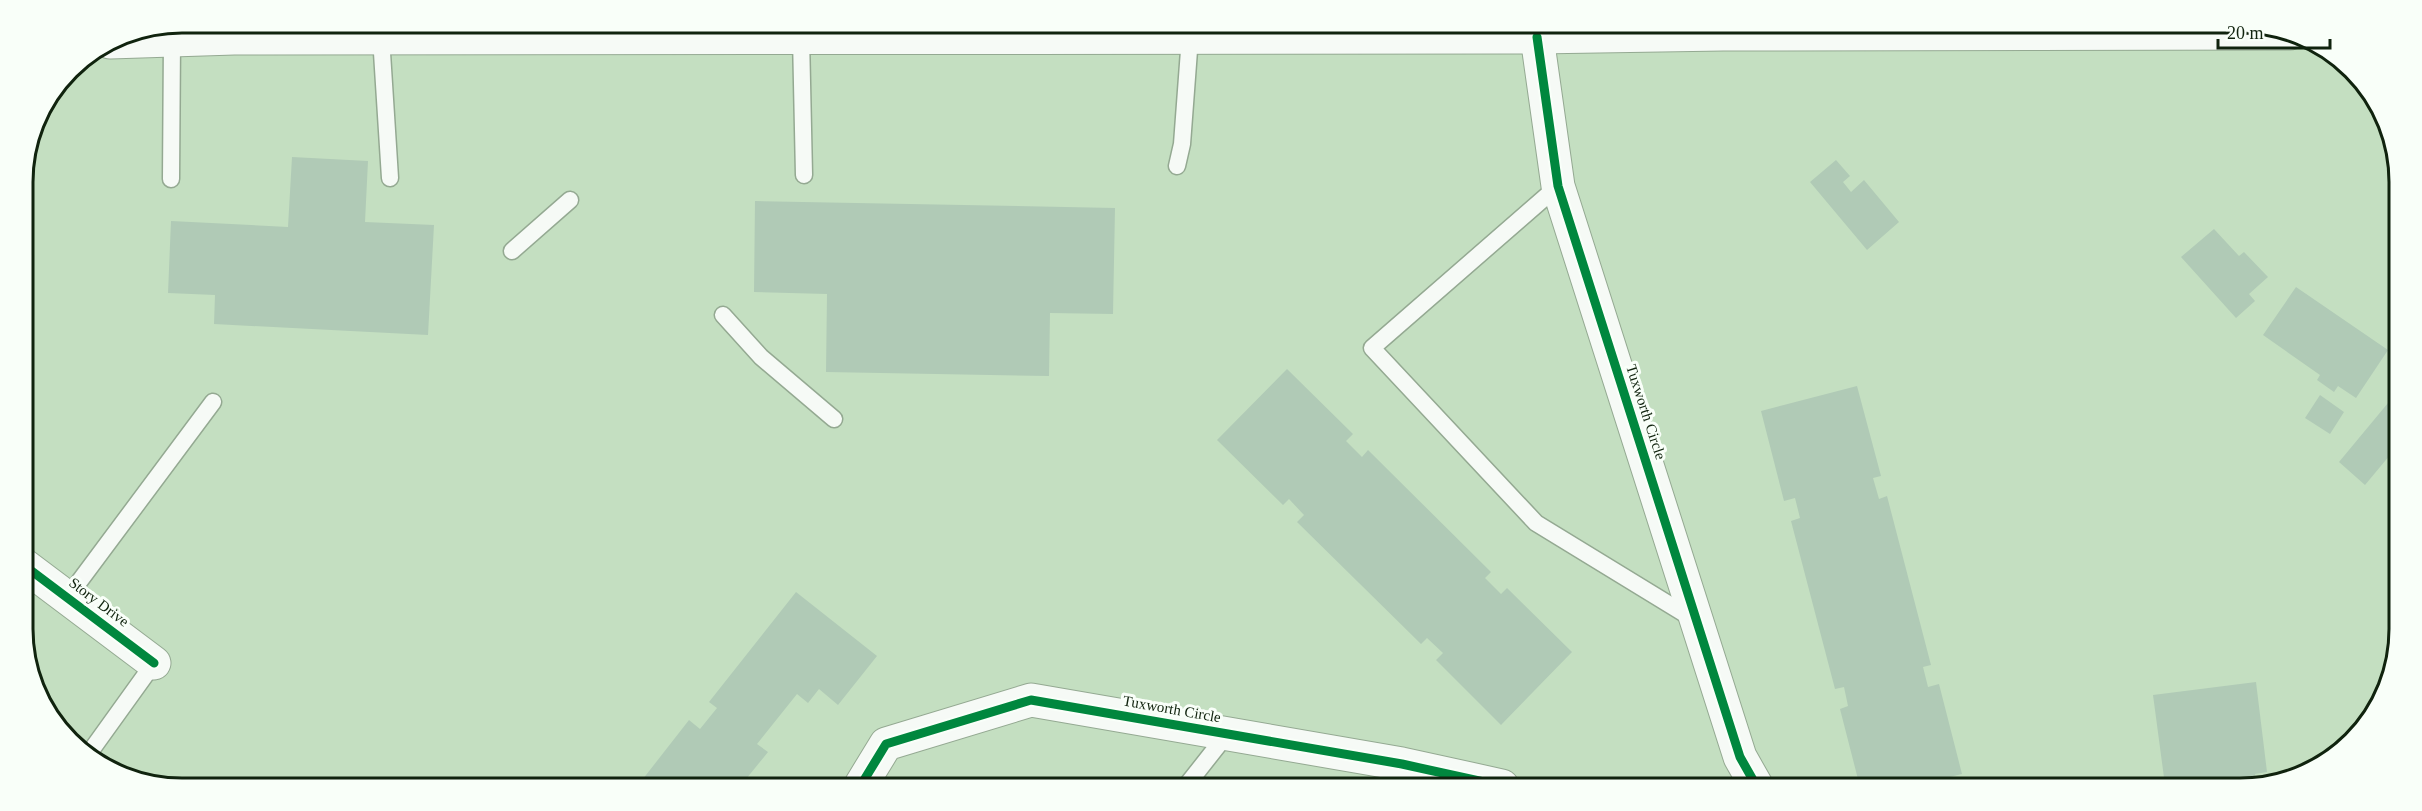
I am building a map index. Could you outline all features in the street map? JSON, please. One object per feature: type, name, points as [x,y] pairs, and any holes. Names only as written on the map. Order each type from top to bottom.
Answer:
[{"type":"main road","points":[[134,41],[172,39],[198,33]]},
{"type":"main road","points":[[256,33],[381,38],[408,33]]},
{"type":"main road","points":[[731,33],[801,37],[824,33]]},
{"type":"main road","points":[[954,33],[1190,37],[1537,37],[1645,33]]},
{"type":"main road","name":"Tuxworth Circle","points":[[1537,37],[1558,186],[1740,757],[1752,778]]},
{"type":"main road","name":"Story Drive","points":[[33,572],[154,663]]},
{"type":"main road","name":"Tuxworth Circle","points":[[865,778],[886,744],[1031,700],[1402,764],[1466,778]]},
{"type":"lane","points":[[801,37],[804,175]]},
{"type":"lane","points":[[1177,166],[1182,144],[1190,37]]},
{"type":"lane","points":[[381,38],[390,178]]},
{"type":"lane","points":[[171,178],[172,39]]},
{"type":"lane","points":[[1558,186],[1372,348],[1536,523],[1696,621]]},
{"type":"lane","points":[[512,250],[570,200]]},
{"type":"lane","points":[[723,315],[761,357],[834,419]]},
{"type":"lane","points":[[67,598],[213,402]]},
{"type":"lane","points":[[93,748],[154,663]]},
{"type":"lane","points":[[1192,778],[1227,734]]},
{"type":"building","points":[[292,157],[368,161],[365,222],[434,225],[428,335],[214,324],[215,295],[168,293],[171,221],[288,227]]},
{"type":"building","points":[[1836,160],[1850,176],[1843,182],[1851,192],[1864,180],[1899,222],[1867,250],[1810,182]]},
{"type":"building","points":[[755,201],[1115,208],[1113,314],[1050,313],[1049,376],[826,372],[827,294],[754,292]]},
{"type":"building","points":[[2214,229],[2239,256],[2244,252],[2268,277],[2249,294],[2255,301],[2236,318],[2181,257]]},
{"type":"building","points":[[2296,287],[2388,350],[2356,398],[2338,386],[2334,392],[2317,380],[2320,375],[2263,335]]},
{"type":"building","points":[[1287,369],[1353,434],[1346,441],[1362,457],[1368,450],[1491,572],[1485,578],[1501,594],[1507,588],[1572,652],[1501,725],[1436,660],[1443,653],[1427,638],[1421,644],[1297,522],[1304,515],[1289,499],[1283,505],[1217,440]]},
{"type":"building","points":[[1857,386],[1881,476],[1873,478],[1879,499],[1887,496],[1931,665],[1923,667],[1928,687],[1939,684],[1962,774],[1945,778],[1858,778],[1840,709],[1848,706],[1844,687],[1835,689],[1791,521],[1800,518],[1795,498],[1784,501],[1761,411]]},
{"type":"building","points":[[2320,395],[2344,412],[2330,434],[2305,418]]},
{"type":"building","points":[[2389,402],[2389,456],[2365,485],[2339,462]]},
{"type":"building","points":[[796,592],[877,656],[838,705],[819,689],[808,703],[797,694],[757,744],[768,752],[747,778],[644,778],[689,720],[700,729],[717,708],[709,702]]},
{"type":"building","points":[[2256,682],[2267,772],[2255,774],[2256,777],[2250,778],[2164,778],[2153,695]]},
{"type":"cycle path","points":[[1537,37],[1558,186],[1740,757],[1752,778]]},
{"type":"cycle path","points":[[33,572],[154,663]]},
{"type":"cycle path","points":[[865,778],[886,744],[1031,700],[1402,764],[1466,778]]}]
